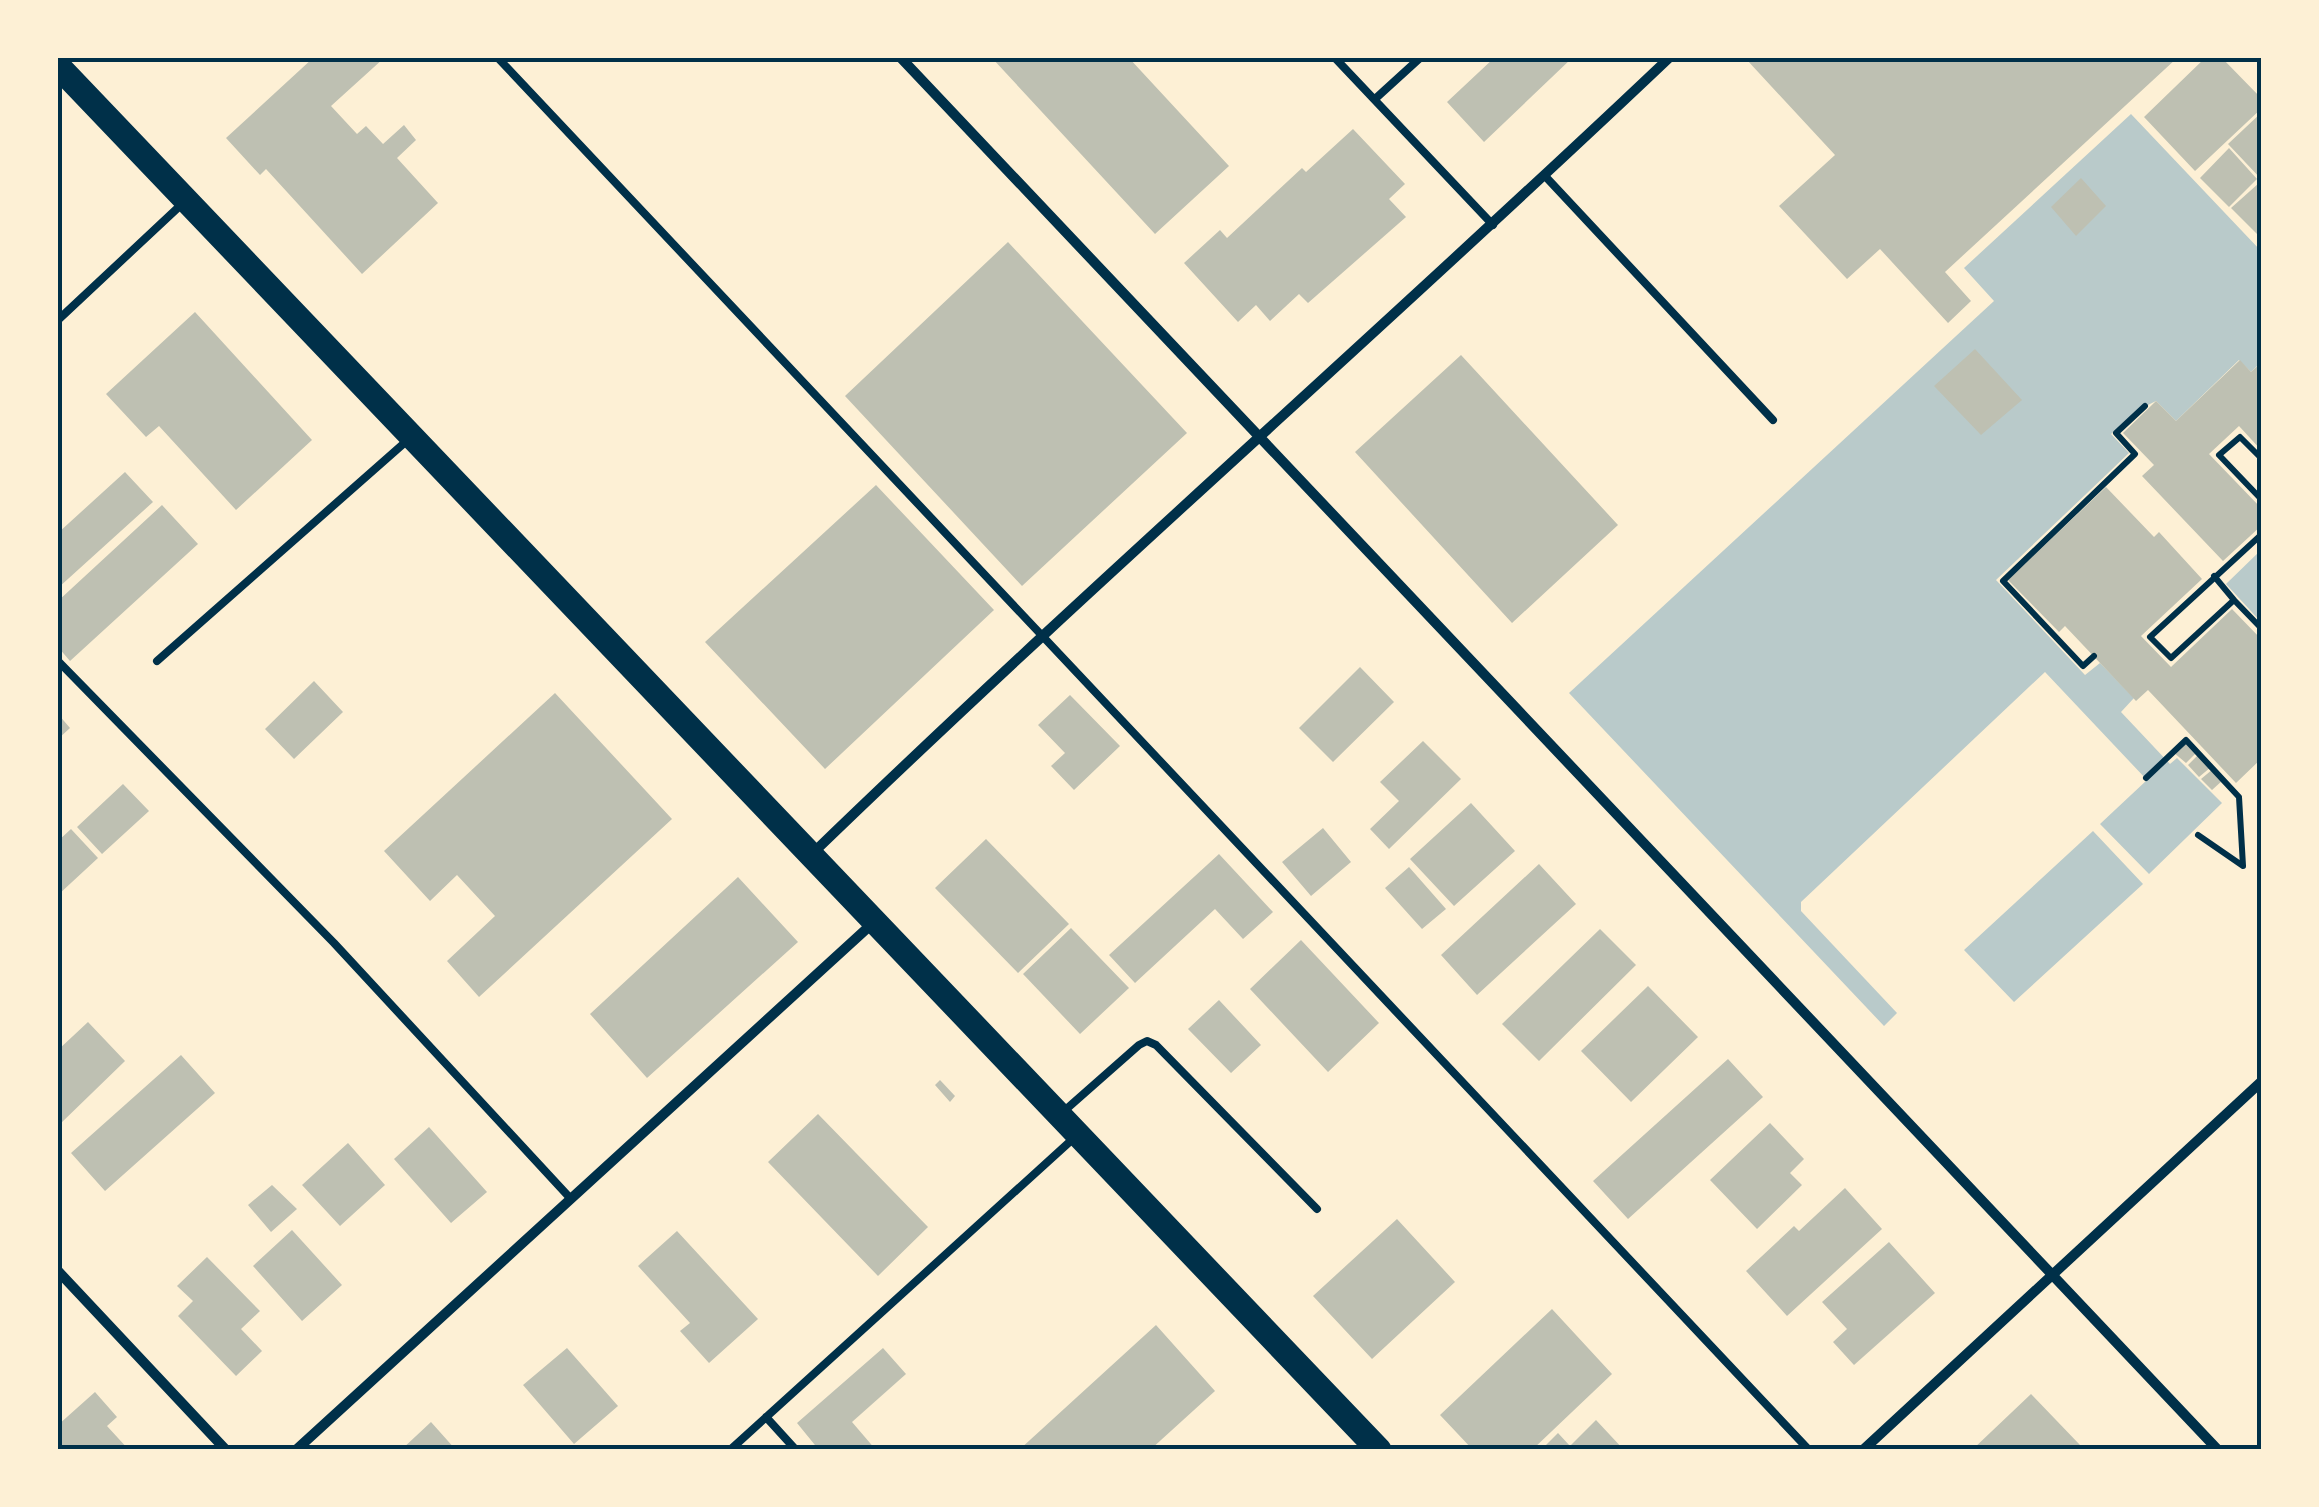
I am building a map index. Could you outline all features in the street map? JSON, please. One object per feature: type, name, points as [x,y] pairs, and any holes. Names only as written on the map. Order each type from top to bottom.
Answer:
[{"type":"main road","points":[[58,66],[1378,1450]]},
{"type":"street","points":[[901,58],[2218,1450]]},
{"type":"street","points":[[811,854],[1669,58]]},
{"type":"street","points":[[296,1450],[874,922]]},
{"type":"street","points":[[1863,1450],[2262,1080]]},
{"type":"street","points":[[58,1271],[226,1450]]},
{"type":"lane","points":[[498,58],[1809,1450]]},
{"type":"lane","points":[[1335,58],[1493,225]]},
{"type":"lane","points":[[1374,99],[1420,58]]},
{"type":"lane","points":[[1545,176],[1774,420]]},
{"type":"lane","points":[[58,320],[186,200]]},
{"type":"lane","points":[[157,661],[413,435]]},
{"type":"lane","points":[[58,661],[334,943],[571,1199]]},
{"type":"lane","points":[[1060,1116],[1147,1041],[1318,1209]]},
{"type":"lane","points":[[730,1450],[1078,1135]]},
{"type":"lane","points":[[766,1417],[796,1450]]},
{"type":"path","points":[[2094,656],[2082,666],[2002,581],[2134,454],[2116,433],[2145,406]]},
{"type":"path","points":[[2262,459],[2240,436],[2219,455],[2262,500]]},
{"type":"path","points":[[2234,600],[2171,658],[2150,637],[2262,534]]},
{"type":"path","points":[[2214,576],[2262,628]]},
{"type":"path","points":[[2146,778],[2186,740],[2239,797],[2243,866],[2198,835]]},
{"type":"shaded area","points":[[2131,114],[2261,251],[2261,362],[2251,372],[2239,360],[2176,421],[2156,401],[2136,411],[2111,434],[2129,453],[1996,580],[2085,675],[2100,663],[2134,698],[2121,712],[2170,764],[2177,758],[2222,803],[2149,874],[2100,824],[2147,780],[2045,672],[1801,902],[1801,911],[1897,1013],[1884,1026],[1569,693],[1994,301],[1964,268]]},
{"type":"shaded area","points":[[2261,550],[2261,622],[2226,584]]},
{"type":"shaded area","points":[[2093,831],[2143,884],[2014,1002],[1964,950]]},
{"type":"building","points":[[313,58],[384,58],[331,106],[357,134],[366,126],[383,144],[404,125],[416,140],[397,158],[438,203],[362,274],[266,169],[260,175],[226,138]]},
{"type":"building","points":[[992,58],[1129,58],[1229,166],[1155,234]]},
{"type":"building","points":[[1494,58],[1572,58],[1484,142],[1447,102]]},
{"type":"building","points":[[2177,58],[1945,272],[1971,301],[1948,323],[1880,249],[1847,279],[1779,206],[1835,155],[1747,60]]},
{"type":"building","points":[[2205,58],[2222,58],[2262,99],[2262,108],[2195,171],[2144,117]]},
{"type":"building","points":[[2262,112],[2262,180],[2228,144]]},
{"type":"building","points":[[1353,129],[1405,184],[1389,199],[1406,217],[1308,303],[1299,294],[1270,321],[1256,305],[1238,322],[1184,263],[1220,230],[1227,238],[1302,168],[1306,172]]},
{"type":"building","points":[[2229,148],[2257,179],[2229,207],[2200,178]]},
{"type":"building","points":[[2081,178],[2106,206],[2076,236],[2051,207]]},
{"type":"building","points":[[2259,183],[2262,186],[2262,239],[2231,208]]},
{"type":"building","points":[[1008,242],[1187,433],[1022,586],[845,396]]},
{"type":"building","points":[[195,312],[312,440],[236,510],[159,426],[146,437],[106,394]]},
{"type":"building","points":[[1975,349],[2022,400],[1981,435],[1934,386]]},
{"type":"building","points":[[1461,355],[1618,525],[1512,623],[1355,452]]},
{"type":"building","points":[[2240,360],[2251,372],[2262,362],[2262,451],[2239,426],[2209,454],[2262,509],[2262,525],[2223,561],[2142,476],[2154,465],[2123,433],[2156,401],[2176,421]]},
{"type":"building","points":[[125,472],[153,502],[58,588],[58,533]]},
{"type":"building","points":[[876,485],[994,610],[825,769],[705,642]]},
{"type":"building","points":[[2106,487],[2154,537],[2159,532],[2202,579],[2141,636],[2171,667],[2232,609],[2262,640],[2262,758],[2236,783],[2148,690],[2136,701],[2065,626],[2059,632],[2008,580]]},
{"type":"building","points":[[162,505],[198,544],[70,661],[58,647],[58,601]]},
{"type":"building","points":[[1360,667],[1394,702],[1333,762],[1299,728]]},
{"type":"building","points":[[314,681],[343,712],[294,759],[265,729]]},
{"type":"building","points":[[555,693],[672,819],[479,997],[447,961],[495,916],[457,875],[430,901],[384,851]]},
{"type":"building","points":[[1070,695],[1120,746],[1074,790],[1051,766],[1065,753],[1038,725]]},
{"type":"building","points":[[58,714],[70,728],[58,739]]},
{"type":"building","points":[[2186,740],[2197,752],[2186,763],[2173,752]]},
{"type":"building","points":[[1423,741],[1461,779],[1389,849],[1370,829],[1399,801],[1380,782]]},
{"type":"building","points":[[2199,754],[2211,767],[2199,777],[2188,765]]},
{"type":"building","points":[[2213,769],[2223,780],[2212,790],[2201,779]]},
{"type":"building","points":[[123,784],[149,811],[102,854],[77,827]]},
{"type":"building","points":[[1471,803],[1515,851],[1454,906],[1410,859]]},
{"type":"building","points":[[1323,828],[1351,862],[1311,896],[1282,862]]},
{"type":"building","points":[[71,829],[98,858],[58,895],[58,841]]},
{"type":"building","points":[[986,839],[1069,924],[1018,973],[935,888]]},
{"type":"building","points":[[1219,854],[1273,912],[1243,939],[1215,909],[1135,983],[1109,955]]},
{"type":"building","points":[[1539,864],[1576,904],[1477,995],[1441,955]]},
{"type":"building","points":[[1409,867],[1446,909],[1422,929],[1385,888]]},
{"type":"building","points":[[738,877],[798,942],[647,1078],[590,1014]]},
{"type":"building","points":[[1071,928],[1129,988],[1080,1034],[1023,974]]},
{"type":"building","points":[[1600,929],[1636,965],[1539,1061],[1502,1024]]},
{"type":"building","points":[[1301,940],[1379,1023],[1328,1072],[1250,989]]},
{"type":"building","points":[[1648,986],[1698,1037],[1631,1102],[1581,1051]]},
{"type":"building","points":[[1219,1000],[1261,1045],[1231,1073],[1188,1029]]},
{"type":"building","points":[[88,1022],[125,1061],[58,1126],[58,1050]]},
{"type":"building","points":[[181,1055],[215,1093],[105,1191],[71,1153]]},
{"type":"building","points":[[1728,1059],[1763,1097],[1628,1219],[1593,1181]]},
{"type":"building","points":[[940,1080],[955,1096],[950,1102],[935,1085]]},
{"type":"building","points":[[818,1114],[928,1227],[878,1276],[768,1162]]},
{"type":"building","points":[[1770,1123],[1804,1159],[1790,1173],[1802,1185],[1757,1229],[1710,1180]]},
{"type":"building","points":[[429,1127],[487,1192],[451,1223],[394,1159]]},
{"type":"building","points":[[348,1143],[385,1185],[340,1226],[302,1185]]},
{"type":"building","points":[[272,1185],[297,1209],[271,1232],[248,1205]]},
{"type":"building","points":[[1845,1188],[1882,1229],[1787,1316],[1746,1271],[1794,1226],[1799,1231]]},
{"type":"building","points":[[1397,1219],[1455,1282],[1372,1359],[1313,1296]]},
{"type":"building","points":[[292,1230],[342,1285],[302,1321],[253,1266]]},
{"type":"building","points":[[677,1231],[758,1319],[709,1363],[680,1331],[690,1323],[638,1266]]},
{"type":"building","points":[[1889,1242],[1935,1293],[1854,1365],[1833,1342],[1847,1329],[1822,1302]]},
{"type":"building","points":[[207,1257],[260,1311],[241,1329],[262,1351],[236,1376],[178,1316],[193,1301],[177,1286]]},
{"type":"building","points":[[1552,1309],[1612,1374],[1532,1450],[1473,1450],[1440,1415]]},
{"type":"building","points":[[1156,1325],[1215,1391],[1150,1450],[1019,1450]]},
{"type":"building","points":[[567,1348],[618,1406],[574,1444],[523,1385]]},
{"type":"building","points":[[883,1348],[906,1374],[852,1422],[876,1450],[819,1450],[797,1423]]},
{"type":"building","points":[[95,1392],[117,1417],[107,1426],[129,1450],[59,1450],[58,1425]]},
{"type":"building","points":[[2031,1394],[2080,1445],[2075,1450],[1972,1450]]},
{"type":"building","points":[[1596,1420],[1624,1450],[1541,1450],[1558,1433],[1570,1446]]},
{"type":"building","points":[[431,1422],[456,1450],[401,1450]]}]
